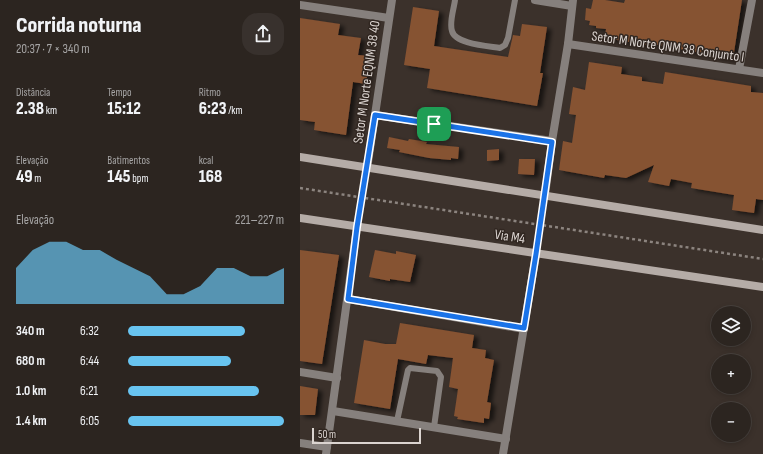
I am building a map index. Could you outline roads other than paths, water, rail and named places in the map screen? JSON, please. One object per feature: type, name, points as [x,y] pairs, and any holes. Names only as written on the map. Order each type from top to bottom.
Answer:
[{"type":"main road","points":[[300,157],[367,169],[545,195],[763,230]]},
{"type":"main road","name":"Via M4","points":[[300,218],[763,287]]},
{"type":"street","name":"Setor M Norte EQNM 38 40","points":[[367,169],[392,0]]},
{"type":"street","points":[[535,0],[572,3],[568,44],[545,195]]},
{"type":"street","points":[[740,69],[752,0]]},
{"type":"street","points":[[300,4],[389,18]]},
{"type":"street","name":"Setor M Norte QNM 38 Conjunto I","points":[[568,44],[763,73]]},
{"type":"street","points":[[375,115],[552,142]]},
{"type":"street","points":[[300,443],[327,450],[357,227]]},
{"type":"street","points":[[503,454],[536,254]]},
{"type":"street","points":[[348,299],[524,328]]},
{"type":"street","points":[[300,372],[337,378]]},
{"type":"street","points":[[332,411],[506,439]]},
{"type":"lane","points":[[455,0],[451,26],[455,37],[464,42],[500,48],[505,45],[508,38],[515,0]]},
{"type":"lane","points":[[397,421],[408,370],[410,368],[414,368],[437,371],[441,377],[434,427]]}]
